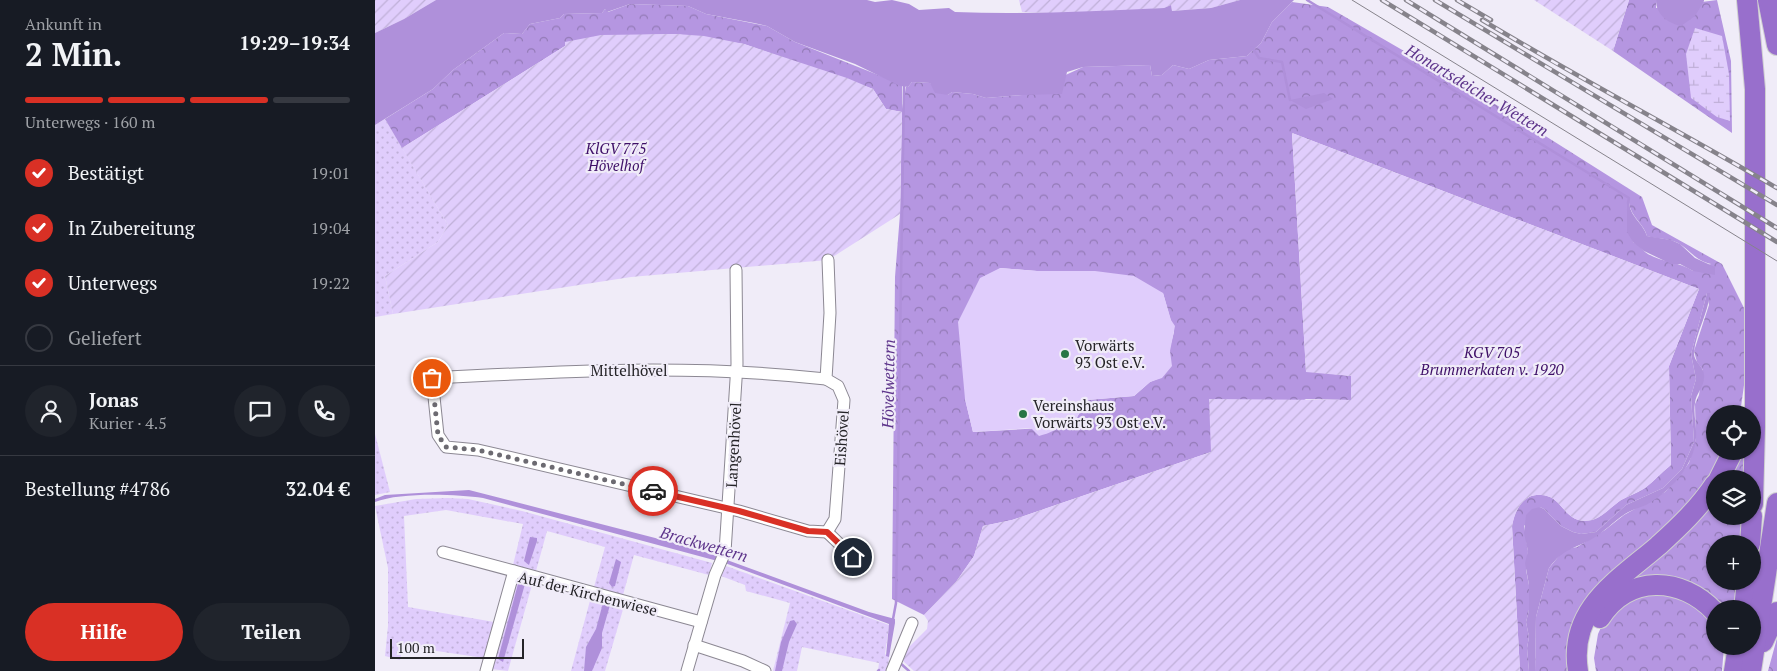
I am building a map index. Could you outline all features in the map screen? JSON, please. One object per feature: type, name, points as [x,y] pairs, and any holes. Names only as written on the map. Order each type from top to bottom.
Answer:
[{"type":"highway","points":[[1747,0],[1755,89],[1754,470]]},
{"type":"highway","points":[[1768,0],[1777,45]]},
{"type":"highway","points":[[1750,405],[1755,389]]},
{"type":"highway","points":[[1578,671],[1577,645],[1583,622],[1594,603],[1693,514],[1706,496]]},
{"type":"highway","points":[[1752,671],[1777,503]]},
{"type":"highway","points":[[1591,671],[1591,645],[1598,621],[1612,602],[1631,590],[1654,585],[1684,590],[1698,597],[1706,604]]},
{"type":"highway","points":[[1752,671],[1766,633],[1777,612]]},
{"type":"highway","points":[[1729,655],[1729,671]]},
{"type":"highway","points":[[1734,671],[1737,655]]},
{"type":"street","points":[[825,379],[830,313],[828,260]]},
{"type":"street","name":"Langenhövel","points":[[687,671],[715,575],[722,561],[729,509],[737,372],[736,270]]},
{"type":"street","name":"Mittelhövel","points":[[729,509],[478,450],[446,447],[438,435],[432,378],[613,369],[737,372],[825,379]]},
{"type":"street","name":"Eishövel","points":[[825,379],[838,386],[844,400],[835,519],[827,532]]},
{"type":"street","points":[[729,509],[808,531],[827,532],[853,557]]},
{"type":"street","points":[[443,552],[514,571]]},
{"type":"street","name":"Auf der Kirchenwiese","points":[[486,671],[514,571],[701,622]]},
{"type":"street","points":[[892,668],[913,623]]},
{"type":"street","points":[[694,645],[743,660],[765,671]]},
{"type":"green space","points":[[375,0],[436,0],[375,33]]},
{"type":"green space","points":[[1019,0],[1240,0],[1211,8],[1172,11],[1171,5],[1164,8],[1082,14],[1022,12]]},
{"type":"green space","points":[[1534,0],[1629,0],[1613,51]]},
{"type":"green space","points":[[1629,0],[1656,0],[1656,8],[1717,0],[1731,61],[1732,133],[1613,51]]},
{"type":"green space","points":[[1292,2],[1328,7],[1487,99],[1642,197],[1652,225],[1722,264],[1744,308],[1745,378],[1741,405],[1706,405],[1706,460],[1722,460],[1716,470],[1706,470],[1706,485],[1691,504],[1607,577],[1592,592],[1581,607],[1573,622],[1570,634],[1569,671],[1535,671],[1536,617],[1549,568],[1564,550],[1577,547],[1605,530],[1624,515],[1665,492],[1689,463],[1696,439],[1695,404],[1699,395],[1703,370],[1697,362],[1694,351],[1709,305],[1707,293],[1691,354],[1696,379],[1691,396],[1694,442],[1682,469],[1663,488],[1626,505],[1596,532],[1581,534],[1573,532],[1561,526],[1540,507],[1524,526],[1528,551],[1526,570],[1529,585],[1529,610],[1526,622],[1529,637],[1527,648],[1529,671],[1520,671],[1512,526],[1516,512],[1523,501],[1529,497],[1542,495],[1555,500],[1571,517],[1584,521],[1592,520],[1621,500],[1645,488],[1671,465],[1669,366],[1699,289],[1292,133],[1306,371],[1351,376],[1351,400],[1306,399],[1211,452],[1012,520],[983,526],[974,556],[956,582],[924,615],[892,599],[895,277],[900,214],[902,112],[886,109],[873,89],[744,44],[676,34],[641,35],[565,46],[402,148],[385,119],[433,89],[453,70],[504,33],[522,34],[530,24],[560,18],[564,14],[602,13],[605,9],[608,12],[630,4],[688,6],[706,14],[767,26],[795,42],[896,82],[902,86],[902,109],[906,87],[912,82],[930,83],[948,95],[952,92],[973,94],[986,98],[1022,95],[1083,67],[1150,65],[1152,76],[1162,75],[1173,65],[1189,69],[1209,60],[1247,56],[1261,43],[1272,22]],"holes":[[[1629,203],[1630,208],[1647,236],[1674,241],[1701,260],[1711,264],[1693,271],[1682,265],[1651,256],[1645,252],[1633,242]],[[1000,268],[1037,271],[1163,293],[1174,332],[1162,377],[1150,382],[1134,396],[1087,400],[1076,419],[1065,421],[1061,427],[973,432],[965,399]]]},
{"type":"green space","points":[[1695,28],[1722,36],[1729,74],[1730,121],[1717,117],[1691,98],[1686,54]]},
{"type":"green space","name":"KlGV 775 Hövelhof","points":[[676,34],[704,36],[744,44],[847,78],[873,89],[886,109],[902,112],[900,214],[828,260],[631,277],[393,314],[385,276],[438,242],[448,225],[402,148],[565,46],[565,42],[601,35]]},
{"type":"green space","points":[[385,119],[448,225],[438,242],[385,276],[393,314],[375,317],[375,125]]},
{"type":"green space","name":"KGV 705 Brummerkaten v. 1920","points":[[1292,133],[1699,289],[1669,366],[1671,465],[1645,488],[1621,500],[1596,519],[1584,521],[1571,517],[1555,500],[1542,495],[1529,497],[1519,506],[1512,527],[1520,671],[914,671],[903,661],[907,649],[927,629],[928,621],[924,615],[956,582],[974,556],[983,526],[1012,520],[1211,452],[1209,399],[1351,400],[1351,376],[1306,372]]},
{"type":"green space","name":"Vorwärts 93 Ost e.V.","points":[[1000,268],[1037,271],[1095,271],[1134,276],[1163,293],[1171,320],[1175,326],[1170,351],[1172,366],[1162,378],[1150,382],[1134,396],[1087,400],[1076,419],[1065,421],[1057,429],[1047,434],[1039,436],[1031,428],[973,432],[965,399],[958,322],[980,278]]},
{"type":"green space","points":[[375,434],[390,492],[375,495]]},
{"type":"green space","points":[[1735,460],[1747,460],[1746,470],[1730,470]]},
{"type":"green space","points":[[416,499],[468,499],[522,511],[712,563],[709,575],[634,555],[623,595],[594,587],[605,547],[547,531],[536,571],[513,565],[523,524],[446,510],[404,516],[408,607],[494,622],[484,658],[403,646],[400,660],[385,656],[388,626],[388,568],[375,506]]},
{"type":"green space","points":[[1706,503],[1706,525],[1743,525],[1743,535],[1706,535],[1706,590],[1738,590],[1737,600],[1706,601],[1618,589]]},
{"type":"green space","points":[[726,566],[889,625],[885,654],[889,657],[888,671],[878,671],[879,663],[802,647],[797,671],[773,671],[790,603],[746,591],[745,585],[721,576]]},
{"type":"green space","points":[[516,577],[533,581],[508,671],[491,669]]},
{"type":"green space","points":[[1669,591],[1706,614],[1706,655],[1723,655],[1722,671],[1596,671],[1594,658],[1598,634],[1603,623],[1624,599]]},
{"type":"green space","points":[[591,597],[624,606],[605,671],[571,671]]},
{"type":"green space","points":[[1777,638],[1777,671],[1768,671]]},
{"type":"shaded area","points":[[436,0],[867,0],[875,2],[892,0],[909,4],[919,10],[949,8],[955,12],[1008,13],[1164,8],[1171,5],[1172,11],[1211,8],[1240,0],[1294,0],[1272,22],[1261,43],[1247,56],[1209,60],[1189,69],[1173,65],[1162,75],[1152,76],[1150,65],[1083,67],[1067,72],[1062,94],[986,98],[973,94],[952,92],[948,95],[935,93],[930,83],[912,82],[908,87],[900,86],[855,64],[795,42],[767,26],[706,14],[688,6],[630,4],[607,12],[605,9],[602,13],[564,14],[560,18],[530,24],[522,34],[504,33],[453,70],[433,89],[375,125],[375,33]]},
{"type":"shaded area","points":[[1656,0],[1704,1],[1695,16],[1681,26],[1672,23],[1660,14]]},
{"type":"shaded area","points":[[1324,93],[1333,99],[1306,109],[1290,100]]},
{"type":"shaded area","points":[[1627,203],[1629,203],[1632,213],[1643,227],[1647,236],[1671,240],[1680,244],[1695,258],[1715,267],[1715,275],[1693,271],[1680,264],[1671,264],[1644,251],[1633,242],[1627,232]]},
{"type":"shaded area","points":[[1707,293],[1710,293],[1709,301],[1694,352],[1695,359],[1704,372],[1704,379],[1695,403],[1696,438],[1691,458],[1679,477],[1655,500],[1625,514],[1592,539],[1569,550],[1554,561],[1549,568],[1536,617],[1535,671],[1529,671],[1527,648],[1529,637],[1526,622],[1529,610],[1529,585],[1525,563],[1528,551],[1524,533],[1526,515],[1532,509],[1540,507],[1561,526],[1573,532],[1581,534],[1596,532],[1626,505],[1663,488],[1682,469],[1694,442],[1691,396],[1696,379],[1691,354]]},
{"type":"shaded area","points":[[469,490],[694,548],[869,612],[895,619],[889,657],[886,656],[889,624],[725,563],[483,498],[413,495],[375,502],[375,499],[385,495]]},
{"type":"shaded area","points":[[530,537],[537,538],[537,541],[529,565],[524,561]]},
{"type":"shaded area","points":[[616,559],[621,562],[615,586],[612,587],[609,583]]},
{"type":"shaded area","points":[[519,580],[526,580],[503,662],[498,659]]},
{"type":"shaded area","points":[[606,602],[610,605],[602,633],[602,648],[592,671],[584,671],[586,647],[596,629],[603,603]]},
{"type":"shaded area","points":[[794,620],[797,624],[789,642],[782,671],[775,671],[781,642],[790,621]]},
{"type":"waterway","name":"Honartsdeicher Wettern","points":[[1307,0],[1629,198],[1628,203]]},
{"type":"waterway","name":"Honartsdeicher Wettern","points":[[1252,47],[1259,58],[1282,62],[1290,100]]},
{"type":"waterway","name":"Hövelwettern","points":[[893,619],[896,603],[904,87]]},
{"type":"waterway","name":"Hövelwettern","points":[[899,662],[909,671]]},
{"type":"tram line","points":[[1352,0],[1777,261]]},
{"type":"railway","points":[[1382,0],[1777,242]]},
{"type":"railway","points":[[1406,0],[1777,228]]},
{"type":"railway","points":[[1435,0],[1777,205]]},
{"type":"railway","points":[[1457,0],[1491,20]]},
{"type":"railway","points":[[1482,20],[1777,188]]},
{"type":"way so far","points":[[432,378],[438,435],[440,442],[446,447],[478,450],[653,491]]},
{"type":"place","name":"Vorwärts 93 Ost e.V.","points":[[1065,354]]},
{"type":"place","name":"Vereinshaus Vorwärts 93 Ost e.V.","points":[[1023,414]]},
{"type":"route","points":[[653,491],[739,511],[808,531],[827,532],[848,550],[853,557]]},
{"type":"water label","name":"Brackwettern","points":[[704,544]]}]
